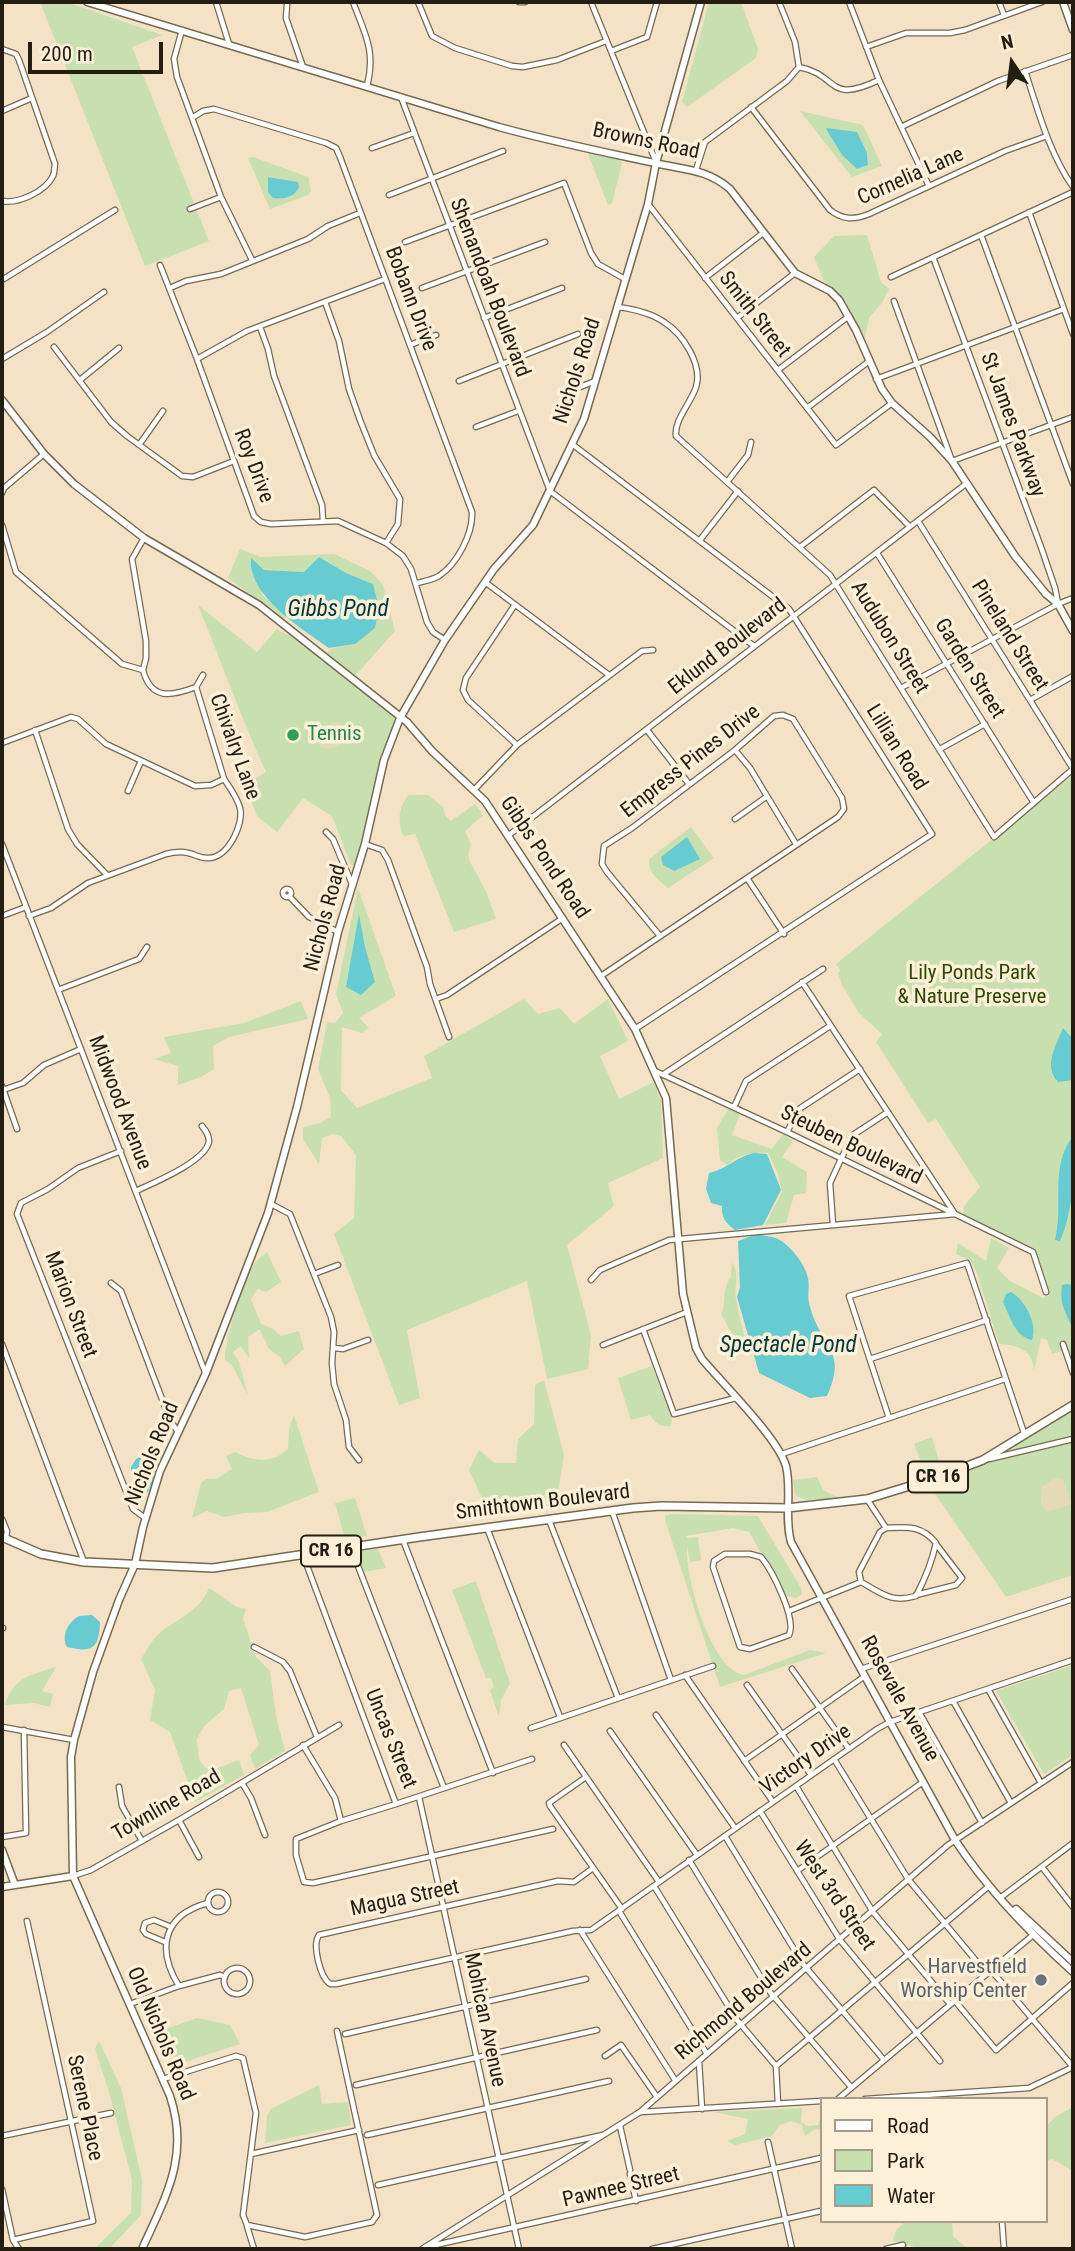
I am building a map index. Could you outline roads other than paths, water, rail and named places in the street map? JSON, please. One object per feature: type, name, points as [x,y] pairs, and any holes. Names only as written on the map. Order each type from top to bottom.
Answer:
[{"type":"main road","name":"Smithtown Boulevard","points":[[4,1538],[41,1554],[85,1562],[213,1568],[612,1511],[661,1506],[787,1508],[849,1503],[936,1478],[983,1460],[1073,1405]]},
{"type":"street","name":"Browns Road","points":[[87,2],[537,138],[709,174],[730,189],[794,274],[830,291],[849,316],[876,380],[892,403],[952,461],[1015,556],[1046,594],[1058,604],[1073,631]]},
{"type":"street","points":[[216,2],[229,44]]},
{"type":"street","points":[[353,2],[372,54],[367,86]]},
{"type":"street","points":[[418,2],[432,36],[455,48],[512,66],[523,67],[557,60],[606,41]]},
{"type":"street","points":[[519,2],[525,2]]},
{"type":"street","points":[[591,2],[656,163]]},
{"type":"street","points":[[611,51],[646,37],[657,2]]},
{"type":"street","name":"Nichols Road","points":[[73,1876],[71,1757],[74,1740],[93,1672],[118,1601],[135,1564],[145,1518],[160,1471],[206,1373],[271,1204],[338,932],[365,844],[384,760],[400,718],[445,640],[485,582],[533,525],[584,418],[648,204],[656,163],[701,2]]},
{"type":"street","points":[[779,2],[794,42],[799,67]]},
{"type":"street","points":[[849,2],[879,80],[929,187]]},
{"type":"street","points":[[999,2],[1004,15]]},
{"type":"street","points":[[866,47],[906,33],[950,33],[965,30],[1042,2]]},
{"type":"street","points":[[1063,2],[1073,30]]},
{"type":"street","points":[[287,5],[286,18],[303,68]]},
{"type":"street","points":[[182,30],[174,69],[221,197],[251,260]]},
{"type":"street","points":[[2,49],[16,54],[55,164],[53,176],[44,186],[19,201],[2,201]]},
{"type":"street","points":[[901,127],[998,81],[1073,55]]},
{"type":"street","points":[[799,67],[808,69],[842,90],[857,90],[879,80]]},
{"type":"street","points":[[696,170],[705,142],[787,81],[799,67]]},
{"type":"street","points":[[891,277],[1073,189],[1047,136],[1025,71]]},
{"type":"street","name":"Shenandoah Boulevard","points":[[401,97],[550,491]]},
{"type":"street","points":[[2,111],[32,98]]},
{"type":"street","name":"Cornelia Lane","points":[[751,107],[830,211],[838,216],[858,219],[1005,151],[1047,136]]},
{"type":"street","name":"Bobann Drive","points":[[192,118],[214,109],[335,148],[469,502],[473,524],[467,538],[442,574],[417,583]]},
{"type":"street","points":[[372,148],[414,133]]},
{"type":"street","points":[[647,142],[657,142],[663,138]]},
{"type":"street","points":[[389,195],[503,151]]},
{"type":"street","points":[[405,242],[565,183],[591,253],[598,264],[625,279]]},
{"type":"street","points":[[190,209],[221,197]]},
{"type":"street","name":"Smith Street","points":[[648,204],[836,445],[892,403]]},
{"type":"street","points":[[2,280],[115,209]]},
{"type":"street","points":[[1028,212],[1073,334]]},
{"type":"street","points":[[170,288],[186,281],[221,274],[308,239],[335,222],[360,213]]},
{"type":"street","points":[[705,278],[763,233]]},
{"type":"street","points":[[981,235],[1073,484]]},
{"type":"street","points":[[422,288],[545,242]]},
{"type":"street","name":"St James Parkway","points":[[933,257],[1052,578],[1058,604]]},
{"type":"street","name":"Roy Drive","points":[[160,265],[254,516],[261,522],[271,524],[338,521],[386,543],[403,556],[417,583],[427,622],[433,632],[445,640]]},
{"type":"street","points":[[737,318],[794,274]]},
{"type":"street","points":[[197,359],[223,346],[234,337],[385,279]]},
{"type":"street","points":[[484,318],[562,288]]},
{"type":"street","points":[[2,359],[47,332],[104,292]]},
{"type":"street","points":[[894,301],[952,461],[1073,416]]},
{"type":"street","points":[[325,302],[339,341],[349,389],[360,420],[374,454],[400,499],[398,524],[386,543]]},
{"type":"street","name":"Audubon Street","points":[[618,307],[631,309],[666,323],[688,350],[698,367],[698,375],[690,401],[675,428],[676,436],[837,583],[994,836],[1034,803]]},
{"type":"street","points":[[876,380],[1064,309]]},
{"type":"street","points":[[778,370],[849,316]]},
{"type":"street","points":[[260,327],[274,376],[323,505],[323,520]]},
{"type":"street","points":[[459,381],[578,334]]},
{"type":"street","points":[[411,345],[436,335]]},
{"type":"street","points":[[54,347],[111,422],[182,476],[193,477],[234,461]]},
{"type":"street","points":[[80,380],[119,348]]},
{"type":"street","points":[[807,408],[869,362]]},
{"type":"street","points":[[568,391],[595,381]]},
{"type":"street","name":"Gibbs Pond Road","points":[[2,400],[44,454],[74,484],[144,538],[248,597],[407,722],[432,751],[474,790],[509,835],[635,1029],[666,1098],[683,1294],[696,1348],[702,1359],[782,1454],[789,1485],[787,1508]]},
{"type":"street","points":[[139,444],[163,411]]},
{"type":"street","points":[[476,426],[519,411]]},
{"type":"street","points":[[727,482],[748,455],[751,442]]},
{"type":"street","name":"Lillian Road","points":[[571,444],[795,615],[932,834],[784,934],[635,1029]]},
{"type":"street","points":[[2,493],[4,488],[44,454]]},
{"type":"street","name":"Eklund Boulevard","points":[[509,835],[967,483]]},
{"type":"street","points":[[800,547],[874,490],[910,527]]},
{"type":"street","points":[[550,491],[754,646]]},
{"type":"street","points":[[700,540],[738,491]]},
{"type":"street","name":"Pineland Street","points":[[918,521],[1073,769]]},
{"type":"street","points":[[2,526],[16,572],[122,664],[142,670],[146,659],[146,641],[132,559],[144,538]]},
{"type":"street","name":"Garden Street","points":[[877,553],[1034,803]]},
{"type":"street","points":[[485,582],[608,675]]},
{"type":"street","points":[[901,688],[1073,598]]},
{"type":"street","points":[[514,606],[466,678],[463,690],[468,699],[517,745]]},
{"type":"street","points":[[474,790],[517,745],[642,651],[653,650]]},
{"type":"street","name":"Chivalry Lane","points":[[142,670],[148,685],[166,695],[196,687],[203,676]]},
{"type":"street","points":[[1030,700],[1073,676]]},
{"type":"street","name":"Chivalry Lane","points":[[29,916],[51,908],[76,889],[107,875],[166,854],[180,852],[208,859],[220,856],[230,844],[240,824],[241,811],[233,791],[224,779],[196,687]]},
{"type":"street","name":"Empress Pines Drive","points":[[601,976],[838,817],[844,809],[842,798],[793,719],[783,715],[774,716],[690,784],[604,846],[602,864],[660,936]]},
{"type":"street","points":[[2,743],[71,717],[78,719],[106,744],[195,786],[211,785],[224,779]]},
{"type":"street","points":[[940,749],[985,724]]},
{"type":"street","points":[[35,730],[68,829],[77,844],[107,875]]},
{"type":"street","points":[[647,730],[690,784]]},
{"type":"street","points":[[734,750],[750,768],[796,844]]},
{"type":"street","points":[[128,791],[142,761]]},
{"type":"street","points":[[1034,803],[1073,769]]},
{"type":"street","points":[[735,819],[766,797]]},
{"type":"street","points":[[326,832],[332,839],[352,884]]},
{"type":"street","name":"Midwood Avenue","points":[[2,844],[206,1373]]},
{"type":"street","points":[[365,844],[382,850],[388,860],[449,1037]]},
{"type":"street","points":[[747,878],[784,934]]},
{"type":"street","points":[[289,896],[309,916],[338,932]]},
{"type":"street","points":[[2,916],[26,907]]},
{"type":"street","points":[[436,999],[447,995],[563,918]]},
{"type":"street","points":[[58,990],[139,959],[147,947]]},
{"type":"street","points":[[664,1074],[823,969]]},
{"type":"street","points":[[590,1280],[600,1270],[638,1252],[679,1238],[955,1214],[802,982]]},
{"type":"street","points":[[734,1107],[746,1081],[830,1026]]},
{"type":"street","points":[[18,1129],[3,1088],[23,1083],[44,1065],[81,1049]]},
{"type":"street","points":[[787,1132],[799,1108],[859,1069]]},
{"type":"street","name":"Steuben Boulevard","points":[[654,1071],[787,1132],[1033,1252],[1046,1292]]},
{"type":"street","points":[[834,1225],[830,1183],[841,1159],[853,1135],[888,1112]]},
{"type":"street","points":[[136,1191],[190,1163],[205,1152],[209,1143],[208,1135],[202,1126]]},
{"type":"street","name":"Marion Street","points":[[121,1152],[78,1168],[48,1189],[21,1203],[17,1214],[133,1509],[145,1518]]},
{"type":"street","points":[[271,1204],[290,1214],[331,1317],[334,1332],[334,1384],[345,1420],[349,1447],[359,1460]]},
{"type":"street","points":[[889,1418],[849,1296],[967,1263],[1024,1433]]},
{"type":"street","points":[[314,1274],[338,1265]]},
{"type":"street","points":[[111,1283],[121,1291],[170,1420],[178,1432]]},
{"type":"street","points":[[603,1345],[687,1312]]},
{"type":"street","points":[[870,1359],[987,1320]]},
{"type":"street","points":[[643,1329],[674,1414],[736,1398]]},
{"type":"street","points":[[334,1348],[343,1349],[368,1340]]},
{"type":"street","points":[[1063,1344],[1073,1373]]},
{"type":"street","points":[[2,1345],[85,1562]]},
{"type":"street","points":[[782,1454],[1006,1379]]},
{"type":"street","points":[[983,1460],[1073,1439]]},
{"type":"street","points":[[867,1499],[886,1528]]},
{"type":"street","name":"Rosevale Avenue","points":[[787,1508],[791,1542],[955,1840],[1000,1898],[1073,1972]]},
{"type":"street","points":[[612,1511],[671,1680]]},
{"type":"street","points":[[2,1518],[6,1531],[4,1538]]},
{"type":"street","points":[[550,1520],[618,1698]]},
{"type":"street","points":[[789,1611],[861,1583],[891,1599],[901,1600],[956,1584],[962,1578],[927,1532],[909,1527],[886,1528],[880,1532],[859,1573],[861,1583]]},
{"type":"street","points":[[486,1528],[560,1717]]},
{"type":"street","points":[[403,1540],[493,1773]]},
{"type":"street","points":[[916,1595],[932,1560],[936,1543]]},
{"type":"street","points":[[351,1548],[444,1789]]},
{"type":"street","points":[[725,1554],[751,1554],[761,1557],[789,1611],[792,1624],[789,1635],[750,1649],[740,1647],[715,1576],[714,1561],[725,1554]]},
{"type":"street","name":"Uncas Street","points":[[303,1555],[396,1804],[532,1759]]},
{"type":"street","points":[[861,1669],[1073,1599]]},
{"type":"street","points":[[254,1647],[283,1662],[290,1671],[317,1738]]},
{"type":"street","name":"Victory Drive","points":[[336,1984],[580,1930],[591,1930],[890,1722],[1073,1660]]},
{"type":"street","points":[[531,1728],[713,1666]]},
{"type":"street","points":[[792,1669],[849,1749]]},
{"type":"street","points":[[685,1675],[773,1802]]},
{"type":"street","points":[[744,1761],[865,1676]]},
{"type":"street","points":[[747,1685],[811,1775]]},
{"type":"street","points":[[988,1689],[1041,1783]]},
{"type":"street","points":[[953,1701],[1011,1803]]},
{"type":"street","points":[[919,1712],[982,1823]]},
{"type":"street","points":[[656,1715],[735,1828]]},
{"type":"street","name":"Townline Road","points":[[2,1887],[73,1876],[92,1870],[339,1725]]},
{"type":"street","points":[[2,1727],[74,1740]]},
{"type":"street","points":[[2,1837],[26,1833],[24,1730]]},
{"type":"street","points":[[610,1731],[697,1855]]},
{"type":"street","points":[[303,1745],[335,1798],[341,1821]]},
{"type":"street","points":[[564,1745],[657,1884],[741,2025],[776,2066],[778,2104]]},
{"type":"street","points":[[834,1759],[908,1880],[944,1924],[1073,2067],[1029,2088],[926,2097]]},
{"type":"street","name":"Richmond Boulevard","points":[[425,2248],[640,2112],[955,1840],[1073,1762]]},
{"type":"street","points":[[586,1777],[549,1803],[550,1806],[620,1910],[707,2054]]},
{"type":"street","points":[[797,1871],[924,1782]]},
{"type":"street","points":[[242,1783],[251,1798],[265,1835]]},
{"type":"street","points":[[796,1786],[873,1912],[908,1955],[996,2050],[1073,1983]]},
{"type":"street","points":[[119,1787],[122,1806],[142,1841]]},
{"type":"street","name":"Mohican Avenue","points":[[419,1797],[519,2249]]},
{"type":"street","points":[[396,1804],[341,1821],[296,1839],[295,1847],[304,1882],[313,1883],[553,1829]]},
{"type":"street","name":"West 3rd Street","points":[[760,1811],[840,1940],[940,2061]]},
{"type":"street","points":[[179,1821],[199,1857]]},
{"type":"street","points":[[725,1836],[807,1968],[884,2060]]},
{"type":"street","points":[[1000,1898],[1073,1843]]},
{"type":"street","points":[[2,1850],[15,1885]]},
{"type":"street","points":[[689,1860],[774,1997],[851,2087]]},
{"type":"street","points":[[1042,1867],[1073,1907]]},
{"type":"street","name":"Magua Street","points":[[336,1984],[330,1984],[323,1979],[316,1943],[319,1935],[558,1881],[575,1882],[593,1868]]},
{"type":"street","name":"Old Nichols Road","points":[[73,1876],[163,2079],[179,2130],[178,2155],[172,2180],[142,2249]]},
{"type":"street","points":[[776,2066],[990,1885]]},
{"type":"street","points":[[215,1892],[221,1892],[228,1900],[225,1909],[219,1912],[213,1911],[208,1903],[209,1896],[215,1892]]},
{"type":"street","name":"Rosevale Avenue","points":[[1000,1898],[1010,1902],[1073,1962]]},
{"type":"street","points":[[179,1986],[168,1966],[165,1942],[172,1927],[184,1913],[208,1903]]},
{"type":"street","points":[[165,1942],[146,1934],[143,1930],[145,1923],[154,1920],[172,1927]]},
{"type":"street","name":"Serene Place","points":[[13,2240],[93,2221],[27,1921]]},
{"type":"street","points":[[580,1930],[675,2080]]},
{"type":"street","points":[[840,2097],[1033,1934]]},
{"type":"street","points":[[238,1969],[248,1975],[249,1983],[242,1993],[234,1993],[227,1989],[225,1977],[230,1971],[238,1969]]},
{"type":"street","points":[[129,2005],[179,1986],[220,1975],[225,1977]]},
{"type":"street","points":[[345,2034],[586,1979]]},
{"type":"street","points":[[356,2085],[597,2030]]},
{"type":"street","points":[[247,2225],[305,2236],[376,2219],[337,2031]]},
{"type":"street","points":[[606,2056],[621,2045],[657,2097]]},
{"type":"street","points":[[163,2079],[236,2056],[243,2058],[256,2113],[243,2215],[254,2249]]},
{"type":"street","points":[[699,2061],[702,2109]]},
{"type":"street","points":[[367,2135],[609,2081]]},
{"type":"street","points":[[640,2112],[820,2101]]},
{"type":"street","points":[[2,2136],[111,2113]]},
{"type":"street","points":[[620,2126],[636,2201]]},
{"type":"street","points":[[251,2154],[359,2130]]},
{"type":"street","points":[[378,2185],[607,2134]]},
{"type":"street","points":[[768,2142],[792,2249]]},
{"type":"street","name":"Pawnee Street","points":[[425,2248],[820,2158]]},
{"type":"street","points":[[2,2189],[13,2240],[19,2249]]},
{"type":"street","points":[[652,2249],[820,2211]]},
{"type":"street","points":[[1002,2223],[1004,2249]]},
{"type":"street","points":[[886,2249],[903,2245]]},
{"type":"water","points":[[827,128],[857,132],[867,153],[868,165],[857,169],[842,155]]},
{"type":"water","points":[[268,177],[298,182],[299,187],[288,197],[273,198],[268,192]]},
{"type":"water","name":"Gibbs Pond","points":[[319,557],[346,573],[373,584],[379,608],[375,628],[355,644],[329,648],[278,610],[258,585],[252,572],[251,558],[264,570],[304,572]]},
{"type":"water","points":[[687,837],[700,859],[674,871],[663,865],[661,857]]},
{"type":"water","points":[[359,914],[375,982],[361,995],[346,987]]},
{"type":"water","points":[[1063,1028],[1073,1039],[1073,1080],[1058,1082],[1051,1063]]},
{"type":"water","points":[[1073,1136],[1071,1203],[1060,1241],[1055,1240],[1059,1173],[1061,1160]]},
{"type":"water","points":[[754,1153],[767,1154],[781,1190],[763,1225],[735,1230],[725,1220],[722,1206],[711,1203],[706,1189],[709,1173]]},
{"type":"water","name":"Spectacle Pond","points":[[757,1234],[783,1242],[804,1267],[811,1310],[834,1359],[833,1381],[827,1396],[810,1398],[759,1373],[737,1297],[740,1287],[738,1241]]},
{"type":"water","points":[[1062,1285],[1073,1285],[1073,1329],[1061,1298]]},
{"type":"water","points":[[1011,1292],[1029,1313],[1033,1327],[1032,1340],[1017,1330],[1003,1302],[1006,1294]]},
{"type":"water","points":[[149,1452],[161,1459],[144,1497],[141,1496],[131,1474],[131,1467],[136,1459]]},
{"type":"water","points":[[92,1615],[100,1622],[96,1643],[88,1649],[67,1647],[65,1634],[72,1622],[79,1616]]},
{"type":"place","name":"Tennis","points":[[293,735]]},
{"type":"place","name":"Harvestfield Worship Center","points":[[1041,1980]]},
{"type":"park label","name":"Lily Ponds Park & Nature Preserve","points":[[972,986]]}]
